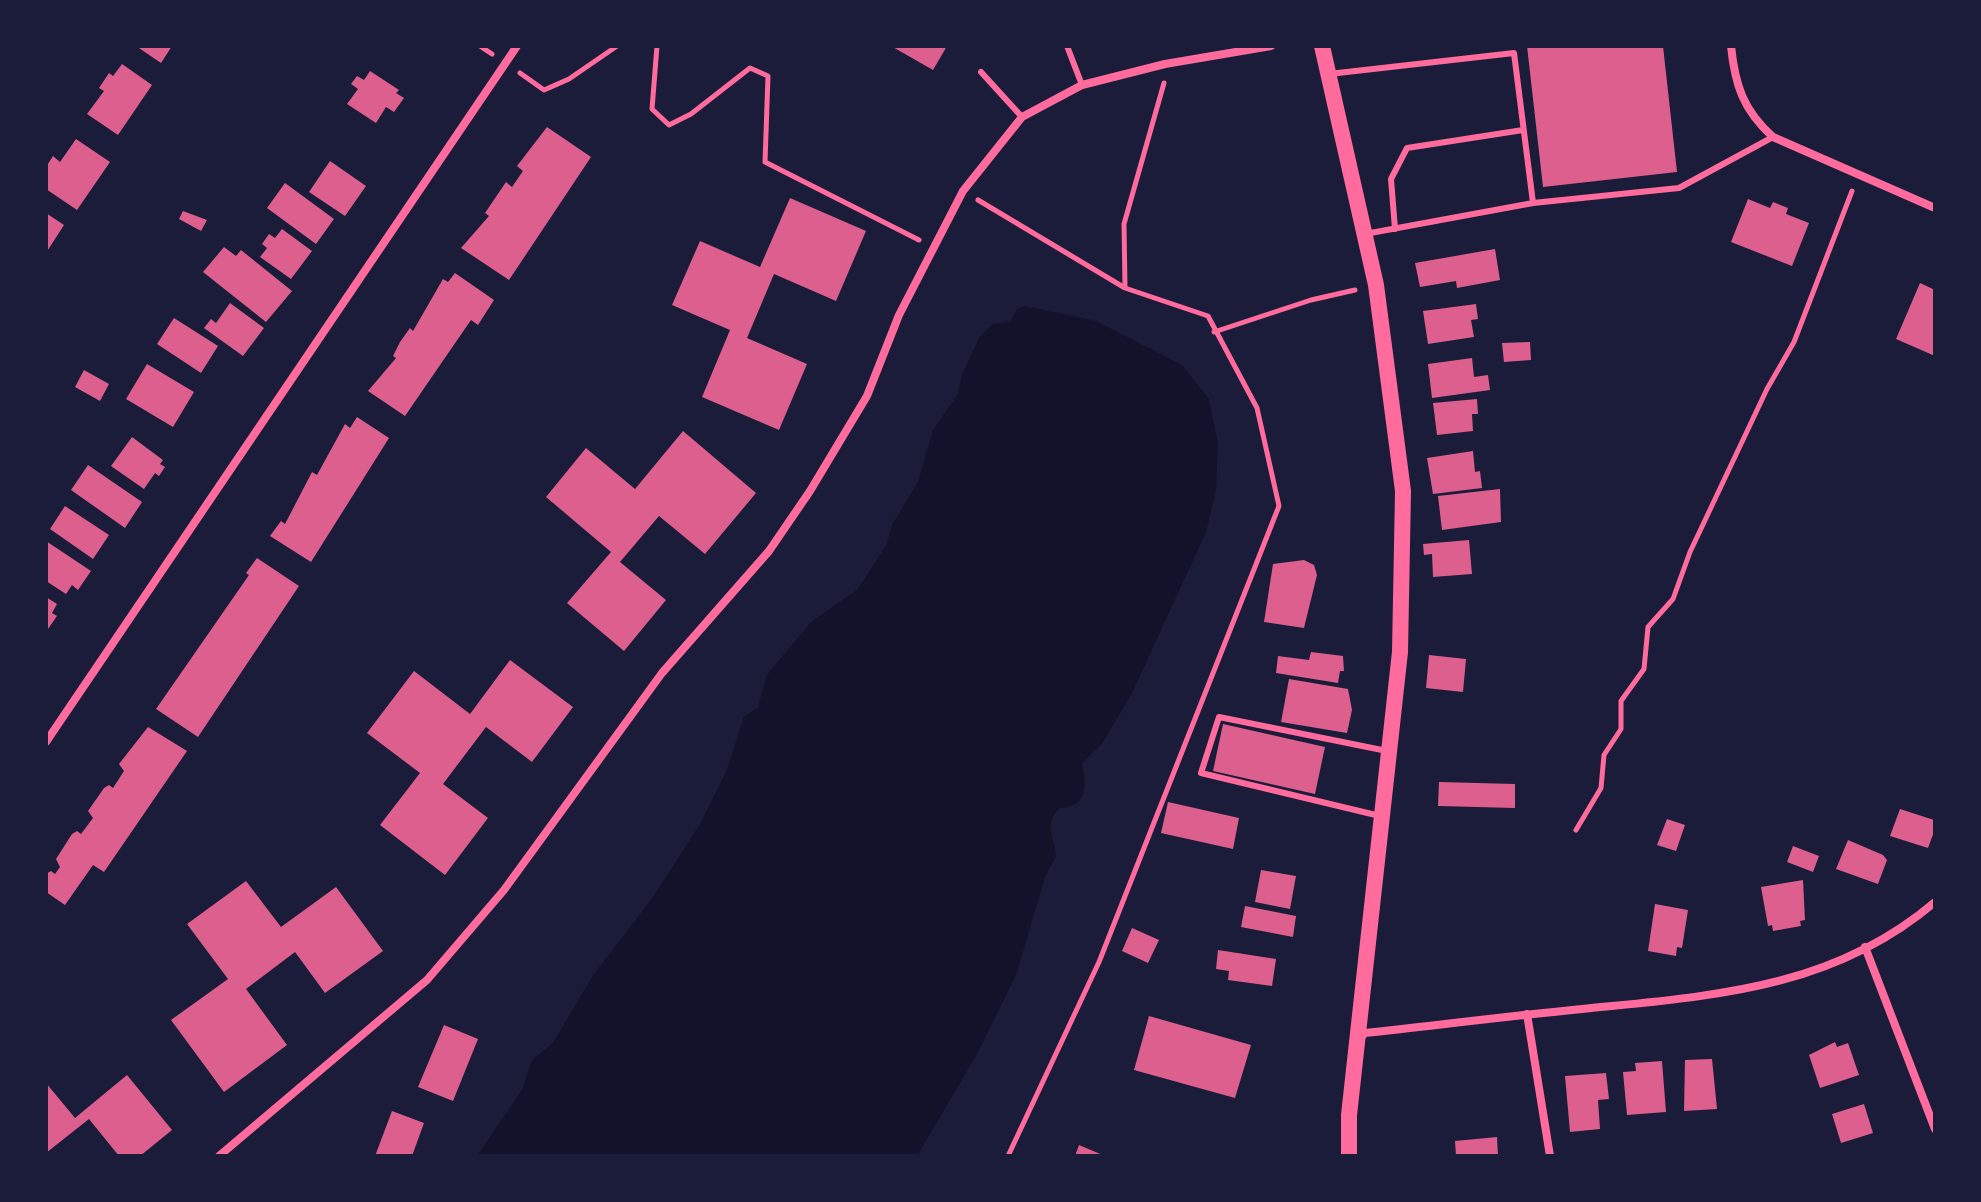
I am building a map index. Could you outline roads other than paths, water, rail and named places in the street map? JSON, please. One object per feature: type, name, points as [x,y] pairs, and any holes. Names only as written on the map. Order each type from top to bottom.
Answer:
[{"type":"main road","points":[[1322,46],[1376,285],[1403,491],[1400,652],[1349,1115],[1349,1156]]},
{"type":"street","points":[[46,742],[517,46]]},
{"type":"street","points":[[219,1156],[427,980],[504,890],[662,673],[769,551],[810,491],[867,396],[899,315],[963,191],[1022,117],[1082,85],[1222,50],[1271,46]]},
{"type":"street","points":[[1731,46],[1738,93],[1753,119],[1773,137],[1935,208]]},
{"type":"street","points":[[1358,1041],[1365,1033],[1712,995],[1781,983],[1826,968],[1935,902]]},
{"type":"street","points":[[1865,947],[1935,1129]]},
{"type":"street","points":[[1527,1014],[1550,1156]]},
{"type":"lane","points":[[1067,46],[1082,85]]},
{"type":"lane","points":[[1329,74],[1514,50],[1533,203]]},
{"type":"lane","points":[[981,72],[1022,117]]},
{"type":"lane","points":[[1395,229],[1391,179],[1407,148],[1523,130]]},
{"type":"lane","points":[[1364,234],[1533,203],[1679,188],[1773,137]]},
{"type":"lane","points":[[1383,817],[1201,773],[1219,717],[1390,751]]}]
